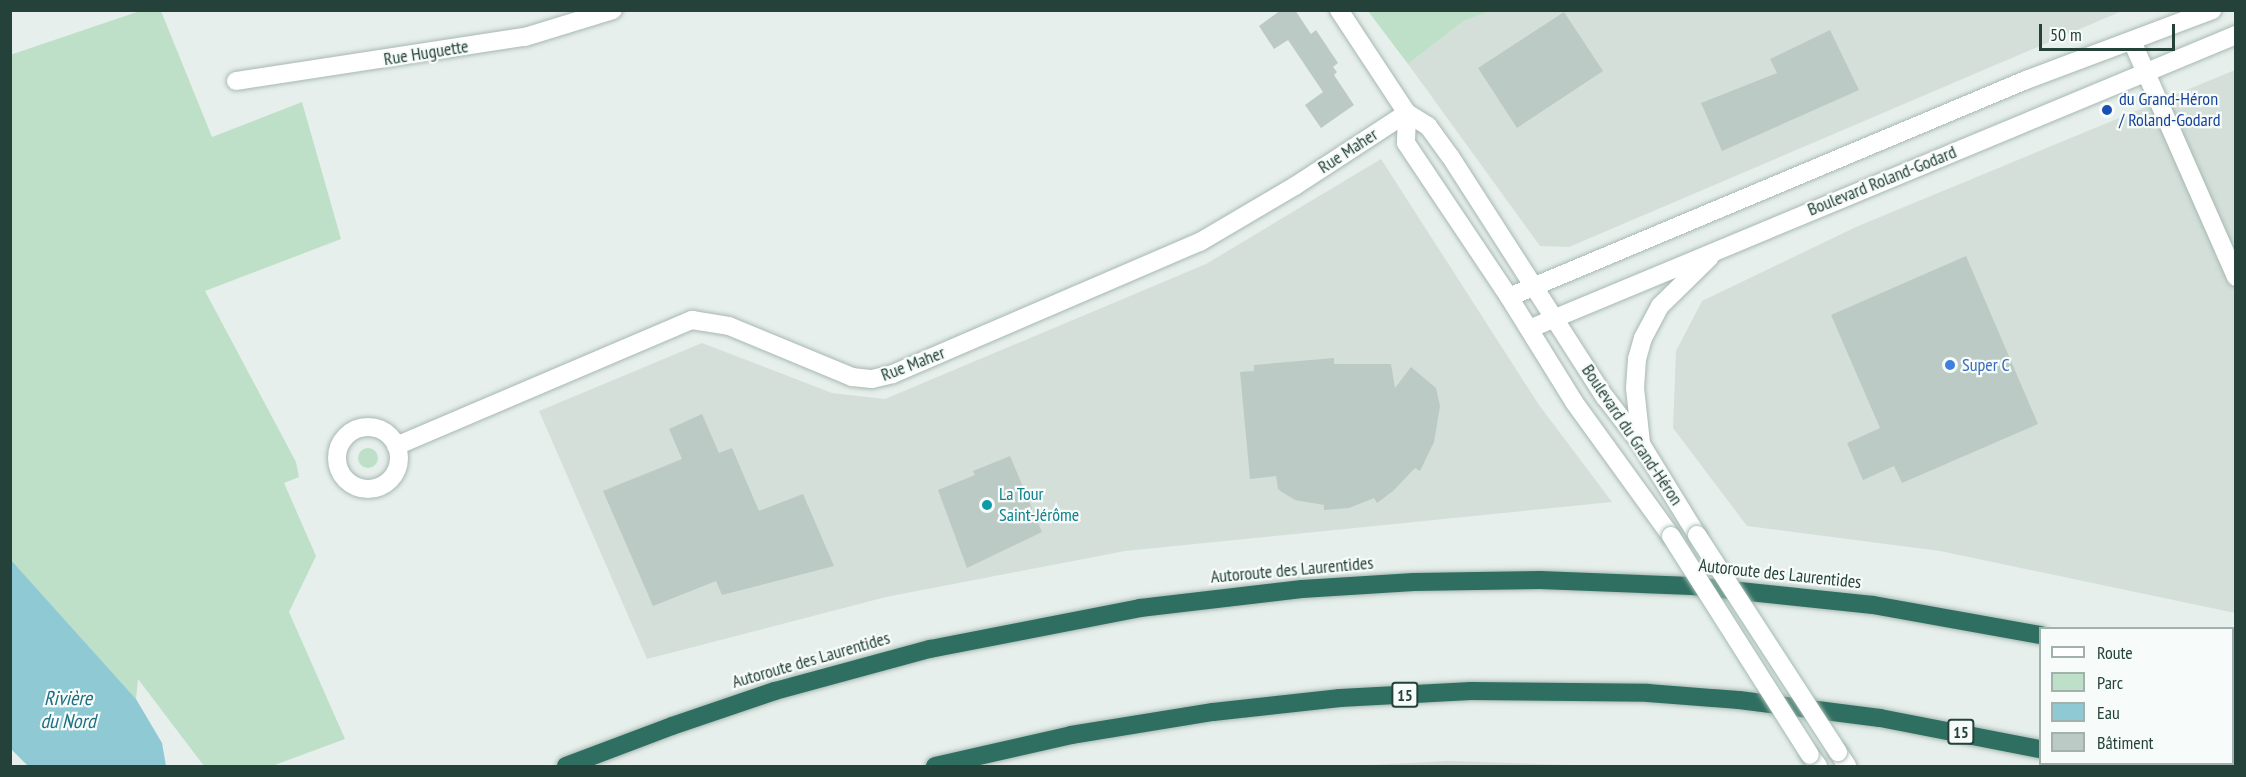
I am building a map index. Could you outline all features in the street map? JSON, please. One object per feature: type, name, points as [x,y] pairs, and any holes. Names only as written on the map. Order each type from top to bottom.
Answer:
[{"type":"highway","name":"Autoroute des Laurentides","points":[[566,766],[672,726],[775,691],[930,649],[1140,608],[1292,590],[1464,581],[1576,581],[1675,585],[1850,602],[2039,635]]},
{"type":"highway","name":"15","points":[[935,766],[1049,740],[1213,712],[1340,698],[1483,691],[1648,693],[1739,700],[1880,718],[2039,749]]},
{"type":"street","name":"Rue Huguette","points":[[236,81],[525,38],[614,10]]},
{"type":"street","name":"Boulevard du Grand-Héron","points":[[1339,10],[1407,113],[1428,126],[1535,286],[1605,397],[1641,444],[1697,535],[1843,759]]},
{"type":"street","name":"Boulevard Roland-Godard","points":[[1509,297],[2026,80],[2212,10]]},
{"type":"street","name":"Boulevard Roland-Godard","points":[[1529,328],[2235,35]]},
{"type":"street","points":[[2132,41],[2235,277]]},
{"type":"street","name":"Boulevard du Grand-Héron","points":[[1407,113],[1406,143],[1509,297],[1574,402],[1671,536],[1814,761]]},
{"type":"street","name":"Rue Maher","points":[[396,446],[692,320],[729,326],[852,377],[872,379],[893,374],[1200,242],[1294,186],[1407,113]]},
{"type":"street","points":[[1641,444],[1635,388],[1637,359],[1643,338],[1660,306],[1718,249]]},
{"type":"shaded area","points":[[1489,11],[2122,11],[1569,247],[1540,246],[1408,64],[1464,21]]},
{"type":"shaded area","points":[[2235,70],[2235,613],[1940,551],[1747,526],[1673,428],[1676,351],[1702,301],[1856,227]]},
{"type":"shaded area","points":[[1381,159],[1539,405],[1612,502],[1125,551],[886,597],[647,659],[539,411],[702,343],[832,393],[885,399],[1206,264]]},
{"type":"shaded area","points":[[1448,761],[1605,766],[1350,766]]},
{"type":"green space","points":[[140,11],[161,11],[212,137],[302,102],[341,239],[205,291],[296,462],[299,477],[284,483],[316,556],[289,612],[345,739],[272,766],[204,766],[138,679],[136,699],[11,560],[10,55]]},
{"type":"green space","points":[[1368,11],[1490,11],[1464,21],[1408,64]]},
{"type":"green space","points":[[368,448],[375,451],[378,458],[375,465],[368,468],[361,465],[358,458],[361,451]]},
{"type":"water","name":"Rivière du Nord","points":[[11,560],[136,699],[162,743],[166,766],[28,766],[11,749]]},
{"type":"building","points":[[1281,10],[1295,10],[1311,34],[1316,30],[1338,63],[1333,67],[1337,72],[1334,75],[1354,105],[1321,128],[1305,105],[1323,92],[1288,40],[1274,49],[1259,26]]},
{"type":"building","points":[[1564,12],[1603,71],[1517,128],[1478,68]]},
{"type":"building","points":[[1830,30],[1859,90],[1722,151],[1701,103],[1777,73],[1770,59]]},
{"type":"building","points":[[1966,256],[2038,424],[1902,483],[1894,466],[1863,480],[1847,443],[1880,428],[1831,315]]},
{"type":"building","points":[[1334,358],[1334,364],[1391,364],[1395,388],[1411,367],[1436,388],[1440,406],[1434,442],[1420,471],[1415,468],[1393,491],[1377,503],[1374,498],[1349,508],[1324,510],[1324,505],[1295,500],[1282,492],[1278,489],[1276,476],[1250,479],[1240,372],[1254,371],[1254,365]]},
{"type":"building","points":[[702,414],[719,453],[732,448],[759,511],[803,494],[834,566],[722,595],[716,581],[653,606],[603,491],[682,459],[669,429]]},
{"type":"building","name":"La Tour Saint-Jérôme","points":[[1010,456],[1042,532],[967,568],[938,490],[975,475],[973,471]]},
{"type":"place","name":"du Grand-Héron / Roland-Godard","points":[[2107,110]]},
{"type":"place","name":"Super C","points":[[1950,365]]},
{"type":"place","name":"La Tour Saint-Jérôme","points":[[987,505]]}]
